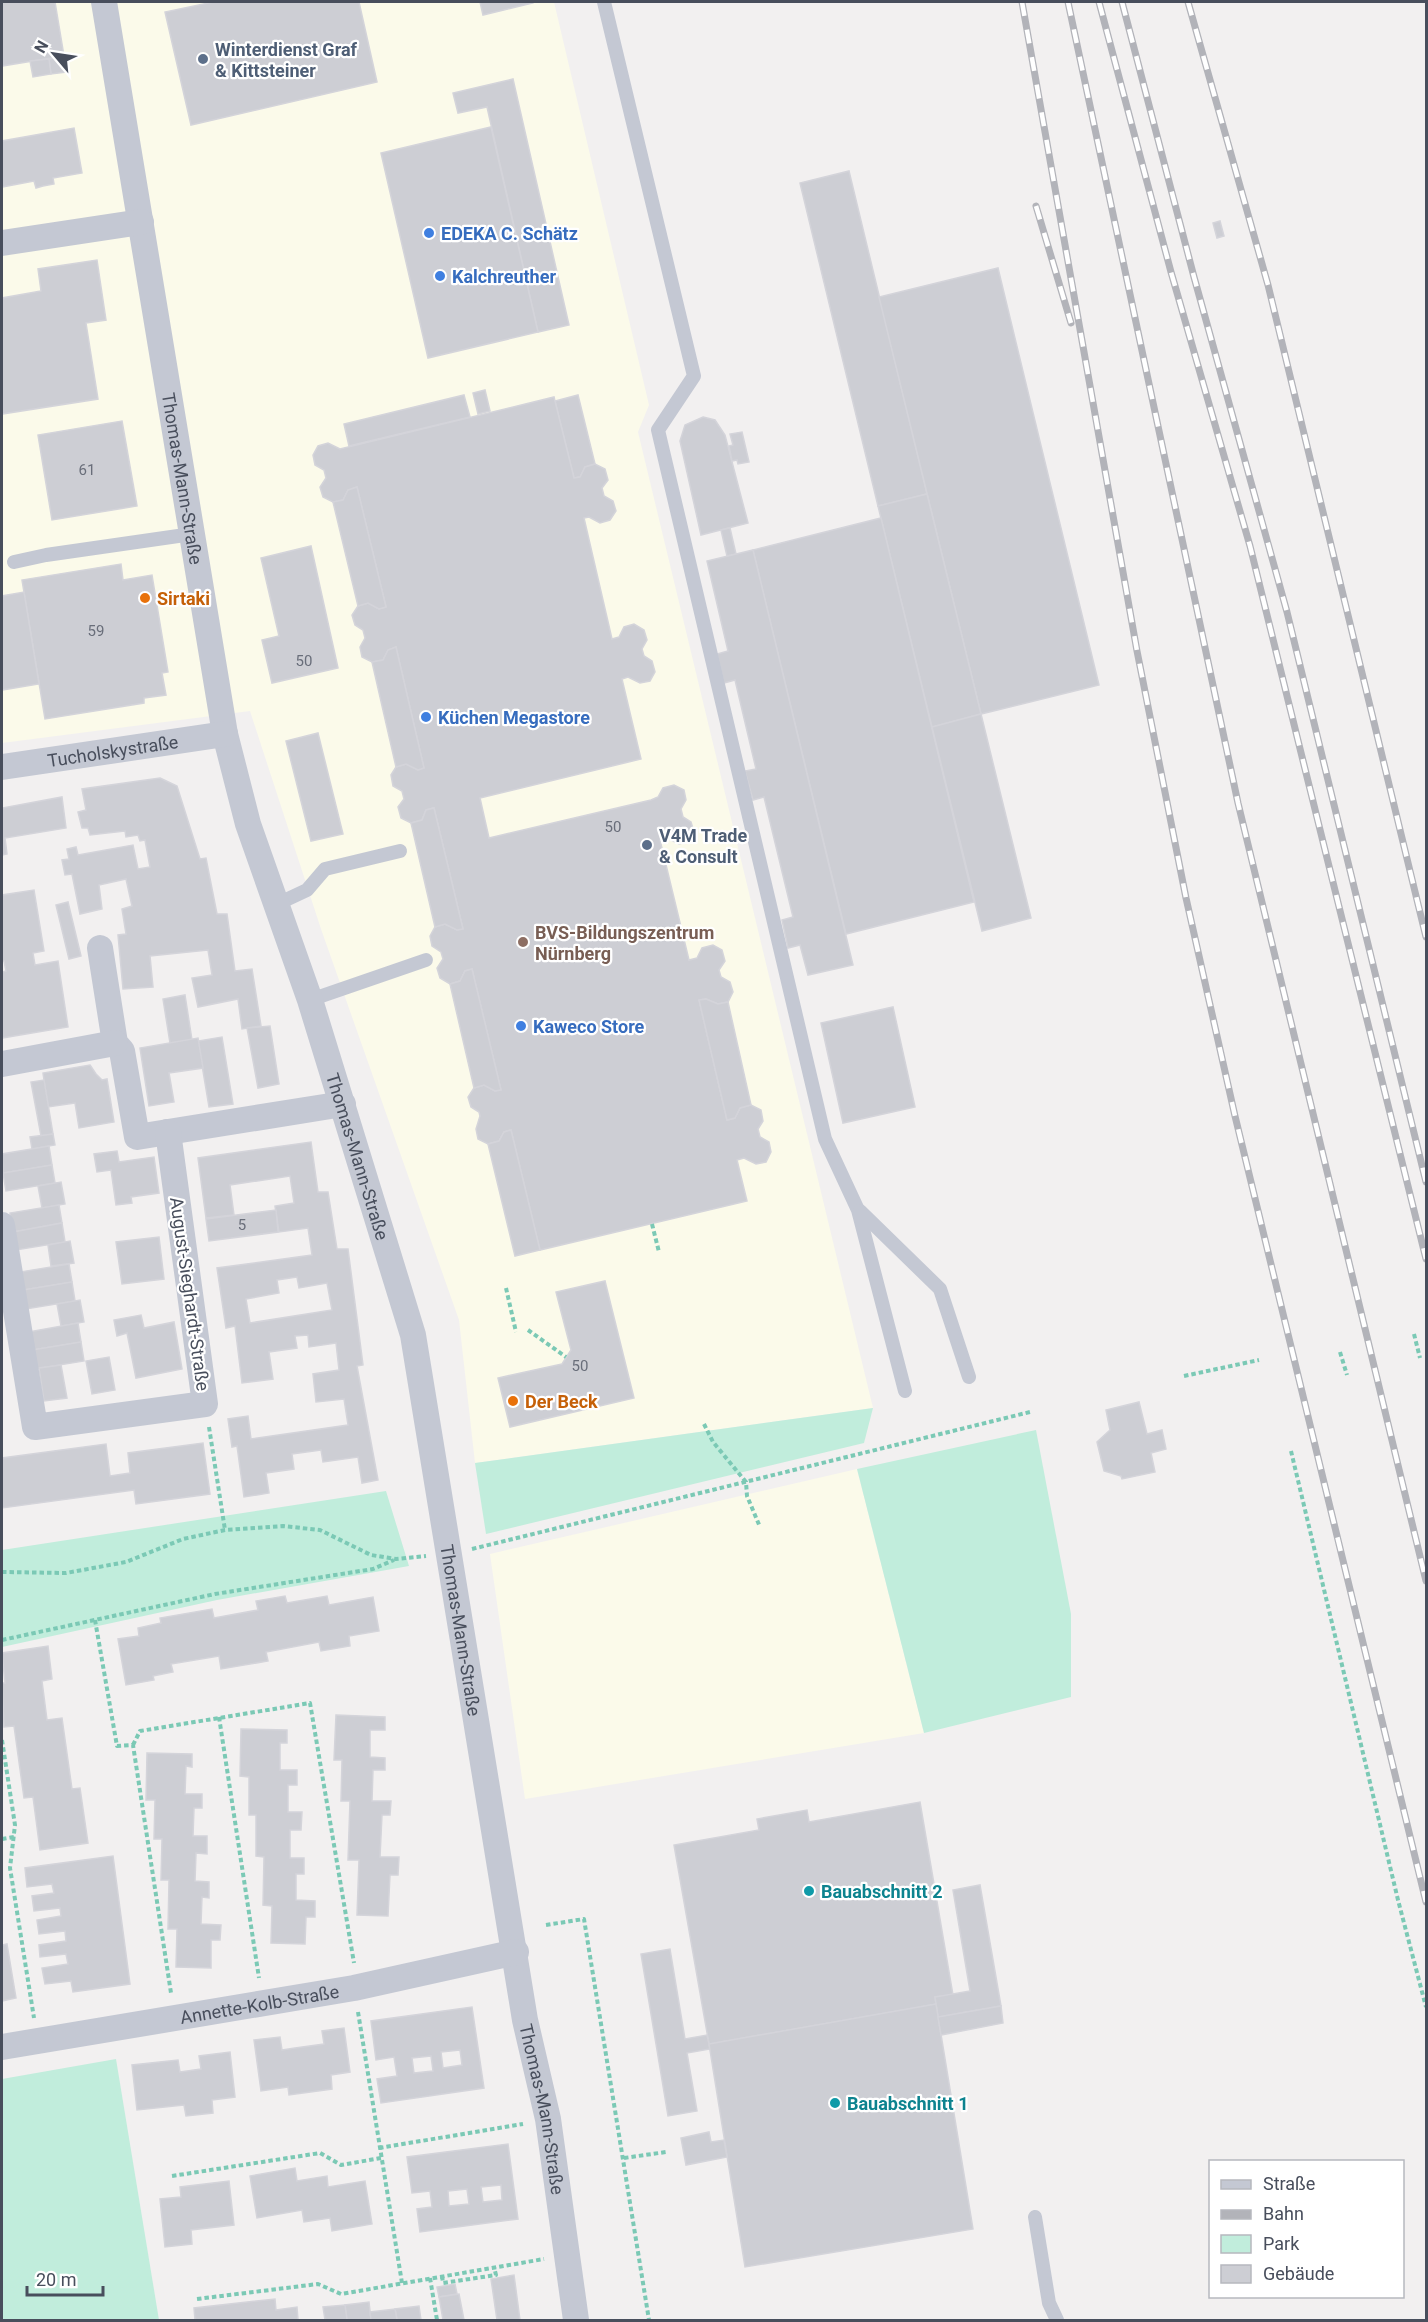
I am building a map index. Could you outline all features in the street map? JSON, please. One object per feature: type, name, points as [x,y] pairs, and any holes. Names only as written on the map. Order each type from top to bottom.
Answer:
[{"type":"street","name":"Thomas-Mann-Straße","points":[[104,2],[225,734],[238,790],[343,1104],[414,1335],[516,1952],[525,2020],[548,2120],[576,2320]]},
{"type":"street","points":[[2,243],[141,222]]},
{"type":"street","name":"Tucholskystraße","points":[[2,767],[225,734]]},
{"type":"street","points":[[100,948],[115,1042],[122,1051],[137,1137],[343,1104]]},
{"type":"street","points":[[2,1064],[115,1042]]},
{"type":"street","name":"August-Sieghardt-Straße","points":[[2,1225],[35,1427],[205,1404],[168,1132]]},
{"type":"street","name":"Annette-Kolb-Straße","points":[[2,2047],[356,1988],[516,1952]]},
{"type":"lane","points":[[604,2],[694,376],[658,430],[825,1139],[858,1210],[905,1391]]},
{"type":"lane","points":[[14,562],[192,534]]},
{"type":"lane","points":[[275,905],[307,890],[325,868],[400,851]]},
{"type":"lane","points":[[309,1000],[426,960]]},
{"type":"lane","points":[[858,1210],[940,1289],[969,1377]]},
{"type":"lane","points":[[1035,2217],[1048,2304],[1057,2320]]},
{"type":"path","points":[[652,1224],[659,1252]]},
{"type":"path","points":[[506,1288],[516,1332]]},
{"type":"path","points":[[528,1330],[566,1357]]},
{"type":"path","points":[[1414,1334],[1420,1358]]},
{"type":"path","points":[[1340,1352],[1347,1375]]},
{"type":"path","points":[[1184,1376],[1259,1360]]},
{"type":"path","points":[[205,1404],[225,1530]]},
{"type":"path","points":[[449,1554],[1030,1412]]},
{"type":"path","points":[[704,1424],[713,1442],[746,1482],[747,1496],[760,1527]]},
{"type":"path","points":[[1291,1450],[1398,1900],[1426,2007]]},
{"type":"path","points":[[2,1572],[76,1571],[126,1562],[183,1539],[225,1530],[283,1526],[320,1530],[371,1555],[396,1559],[373,1569],[215,1594],[2,1640]]},
{"type":"path","points":[[95,1620],[117,1746],[134,1745]]},
{"type":"path","points":[[175,2018],[134,1745],[140,1731],[310,1703],[402,2283]]},
{"type":"path","points":[[219,1718],[263,2003]]},
{"type":"path","points":[[2,1740],[15,1825],[10,1868],[37,2040]]},
{"type":"path","points":[[2,1839],[14,1837]]},
{"type":"path","points":[[546,1925],[584,1919],[649,2320]]},
{"type":"path","points":[[379,2148],[548,2120]]},
{"type":"path","points":[[624,2158],[666,2152]]},
{"type":"path","points":[[172,2176],[320,2153],[341,2165],[381,2158]]},
{"type":"path","points":[[197,2298],[318,2284],[340,2294],[567,2255]]},
{"type":"path","points":[[442,2276],[443,2283],[495,2275],[494,2267]]},
{"type":"path","points":[[430,2278],[438,2320]]},
{"type":"shaded area","points":[[2,2],[554,2],[649,405],[638,432],[873,1408],[475,1463],[459,1320],[321,929],[250,711],[2,743]]},
{"type":"shaded area","points":[[857,1469],[924,1733],[525,1799],[490,1554]]},
{"type":"green space","points":[[873,1408],[864,1443],[486,1534],[475,1463]]},
{"type":"green space","points":[[1036,1430],[1071,1614],[1071,1697],[924,1733],[857,1469]]},
{"type":"green space","points":[[386,1491],[409,1566],[217,1600],[2,1647],[2,1550]]},
{"type":"green space","points":[[116,2059],[159,2320],[2,2320],[2,2079]]},
{"type":"building","points":[[2,2],[55,2],[64,56],[2,66]]},
{"type":"building","points":[[213,2],[359,2],[377,82],[191,125],[165,12]]},
{"type":"building","points":[[480,2],[533,2],[533,3],[483,15]]},
{"type":"building","points":[[64,56],[66,72],[51,74],[49,59]]},
{"type":"building","points":[[49,59],[51,74],[33,77],[30,61]]},
{"type":"building","points":[[513,79],[569,325],[538,332],[487,107],[458,113],[453,93]]},
{"type":"building","points":[[491,127],[538,332],[428,358],[381,153]]},
{"type":"building","points":[[74,128],[82,173],[53,178],[54,184],[36,188],[34,181],[2,187],[2,141]]},
{"type":"building","points":[[849,171],[927,494],[878,506],[800,183]]},
{"type":"building","points":[[1220,221],[1224,236],[1217,238],[1213,223]]},
{"type":"building","points":[[97,260],[106,320],[86,323],[98,399],[2,414],[2,298],[41,291],[38,269]]},
{"type":"building","points":[[998,268],[1099,685],[981,714],[879,297]]},
{"type":"building","points":[[485,390],[490,411],[478,414],[473,393]]},
{"type":"building","points":[[464,395],[470,417],[349,446],[344,424]]},
{"type":"building","points":[[578,395],[595,464],[585,467],[580,477],[574,478],[555,401]]},
{"type":"building","points":[[554,397],[574,478],[580,477],[585,467],[595,464],[605,469],[608,480],[602,488],[604,496],[613,501],[616,511],[610,520],[600,523],[589,517],[584,518],[612,639],[619,637],[624,627],[634,624],[644,630],[647,640],[642,649],[644,656],[652,661],[655,672],[650,681],[640,683],[628,677],[622,679],[641,759],[480,798],[489,838],[651,800],[658,797],[663,788],[674,785],[684,790],[686,800],[681,809],[683,817],[691,822],[694,832],[689,841],[679,844],[667,838],[660,840],[689,960],[697,958],[702,948],[713,945],[722,950],[725,961],[719,970],[721,977],[730,982],[733,992],[728,1002],[718,1004],[706,999],[699,1000],[727,1120],[735,1118],[740,1108],[751,1105],[761,1110],[763,1121],[758,1129],[760,1137],[769,1142],[771,1152],[766,1162],[756,1164],[744,1158],[737,1160],[747,1201],[540,1250],[511,1130],[504,1132],[499,1141],[488,1144],[478,1139],[476,1129],[480,1116],[479,1112],[471,1107],[468,1097],[474,1088],[484,1085],[495,1091],[501,1090],[472,969],[465,971],[460,981],[450,984],[440,978],[437,968],[443,959],[441,952],[432,946],[430,936],[435,927],[445,924],[457,930],[463,929],[434,808],[426,810],[422,820],[411,823],[401,818],[398,807],[404,799],[402,791],[393,786],[391,775],[396,767],[406,764],[418,770],[424,768],[396,647],[388,650],[383,660],[372,662],[362,657],[360,647],[365,638],[363,630],[355,625],[352,615],[358,606],[368,603],[379,609],[386,607],[357,487],[348,490],[343,500],[333,502],[323,497],[320,487],[326,478],[324,470],[315,465],[313,455],[318,446],[328,443],[340,449]]},
{"type":"building","points":[[703,417],[715,420],[725,435],[748,523],[701,535],[680,441],[685,425]]},
{"type":"building","points":[[122,421],[137,506],[52,520],[38,435]]},
{"type":"building","points":[[742,432],[749,462],[738,464],[737,460],[732,461],[729,446],[733,445],[730,434]]},
{"type":"building","points":[[357,487],[386,607],[379,609],[368,603],[358,606],[333,502],[343,500],[348,490]]},
{"type":"building","points":[[927,494],[981,714],[932,727],[878,506]]},
{"type":"building","points":[[881,518],[974,902],[846,934],[753,550]]},
{"type":"building","points":[[730,528],[736,554],[727,556],[721,530]]},
{"type":"building","points":[[311,546],[338,668],[272,683],[262,640],[279,636],[261,558]]},
{"type":"building","points":[[753,550],[853,965],[808,975],[800,945],[788,948],[782,920],[793,917],[764,797],[753,800],[745,771],[756,769],[735,680],[724,683],[717,654],[728,651],[707,561]]},
{"type":"building","points":[[121,564],[123,580],[152,575],[168,672],[162,673],[166,695],[144,698],[144,703],[45,719],[22,580]]},
{"type":"building","points":[[24,592],[39,684],[2,690],[2,596]]},
{"type":"building","points":[[396,647],[424,768],[418,770],[406,764],[396,767],[372,662],[383,660],[388,650]]},
{"type":"building","points":[[981,714],[1031,918],[982,931],[932,727]]},
{"type":"building","points":[[318,733],[343,834],[311,841],[286,741]]},
{"type":"building","points":[[160,778],[177,786],[200,859],[206,858],[217,914],[227,914],[235,971],[252,969],[261,1026],[242,1029],[238,999],[198,1007],[192,978],[212,975],[208,950],[150,956],[153,987],[123,989],[118,935],[126,934],[122,909],[132,906],[126,879],[99,885],[102,909],[80,914],[72,874],[65,875],[62,860],[69,859],[67,849],[76,847],[78,855],[133,845],[138,869],[150,867],[145,840],[140,841],[138,835],[126,837],[125,831],[90,835],[88,828],[82,828],[78,812],[86,810],[82,789]]},
{"type":"building","points":[[62,797],[66,828],[5,838],[7,854],[2,855],[2,808]]},
{"type":"building","points":[[434,808],[463,929],[457,930],[445,924],[435,927],[411,823],[422,820],[426,810]]},
{"type":"building","points":[[34,890],[44,951],[33,953],[35,965],[58,961],[68,1027],[2,1038],[2,972],[6,971],[4,961],[2,961],[2,895]]},
{"type":"building","points":[[68,902],[81,956],[69,959],[56,905]]},
{"type":"building","points":[[472,969],[501,1090],[495,1091],[484,1085],[474,1088],[450,984],[460,981],[465,971]]},
{"type":"building","points":[[185,995],[192,1040],[170,1043],[163,999]]},
{"type":"building","points":[[706,999],[718,1004],[728,1002],[751,1105],[740,1108],[735,1118],[727,1120],[699,1000]]},
{"type":"building","points":[[893,1007],[915,1107],[843,1123],[821,1023]]},
{"type":"building","points":[[270,1026],[279,1084],[258,1088],[247,1028]]},
{"type":"building","points":[[222,1037],[233,1104],[209,1107],[198,1041]]},
{"type":"building","points":[[198,1038],[203,1068],[169,1073],[174,1102],[149,1106],[140,1048]]},
{"type":"building","points":[[90,1065],[102,1080],[107,1079],[114,1122],[79,1128],[75,1103],[48,1107],[43,1073]]},
{"type":"building","points":[[44,1080],[53,1134],[41,1136],[31,1082]]},
{"type":"building","points":[[511,1130],[540,1250],[515,1256],[488,1144],[499,1141],[504,1132]]},
{"type":"building","points":[[53,1134],[55,1145],[32,1149],[30,1137]]},
{"type":"building","points":[[311,1142],[318,1192],[328,1192],[337,1249],[348,1249],[363,1365],[357,1366],[378,1480],[362,1483],[358,1457],[323,1462],[321,1450],[292,1454],[294,1469],[266,1473],[269,1493],[244,1497],[237,1446],[232,1447],[228,1419],[248,1416],[251,1439],[348,1425],[344,1399],[316,1402],[313,1374],[339,1370],[336,1343],[309,1347],[308,1335],[295,1336],[297,1348],[269,1352],[273,1379],[242,1383],[235,1326],[226,1328],[217,1268],[312,1255],[308,1228],[279,1232],[275,1206],[294,1203],[290,1176],[230,1185],[234,1215],[206,1218],[198,1158]],"holes":[[[297,1277],[299,1288],[327,1283],[332,1310],[250,1323],[246,1299],[279,1293],[277,1280]]]},
{"type":"building","points":[[49,1146],[52,1165],[3,1173],[2,1154]]},
{"type":"building","points":[[117,1151],[119,1162],[154,1157],[159,1193],[131,1197],[132,1203],[116,1205],[111,1170],[97,1172],[94,1154]]},
{"type":"building","points":[[52,1165],[55,1183],[6,1191],[3,1173]]},
{"type":"building","points":[[61,1182],[65,1204],[42,1208],[38,1186]]},
{"type":"building","points":[[59,1205],[62,1223],[13,1232],[10,1213]]},
{"type":"building","points":[[276,1210],[278,1232],[209,1241],[206,1219]]},
{"type":"building","points":[[62,1223],[65,1242],[16,1250],[13,1232]]},
{"type":"building","points":[[159,1237],[164,1279],[122,1284],[116,1242]]},
{"type":"building","points":[[70,1241],[74,1263],[51,1266],[48,1245]]},
{"type":"building","points":[[69,1264],[72,1282],[23,1290],[20,1272]]},
{"type":"building","points":[[605,1281],[634,1398],[510,1427],[498,1378],[562,1364],[571,1350],[556,1292]]},
{"type":"building","points":[[72,1282],[75,1301],[26,1309],[23,1290]]},
{"type":"building","points":[[80,1300],[84,1322],[61,1326],[57,1304]]},
{"type":"building","points":[[141,1315],[144,1328],[174,1322],[182,1369],[136,1378],[127,1333],[117,1336],[114,1320]]},
{"type":"building","points":[[78,1323],[81,1342],[32,1350],[28,1332]]},
{"type":"building","points":[[81,1342],[84,1361],[35,1369],[32,1350]]},
{"type":"building","points":[[109,1357],[115,1390],[92,1394],[86,1361]]},
{"type":"building","points":[[61,1365],[67,1398],[44,1401],[39,1368]]},
{"type":"building","points":[[1139,1402],[1147,1434],[1162,1430],[1166,1449],[1151,1453],[1155,1472],[1122,1479],[1121,1476],[1104,1471],[1097,1442],[1110,1430],[1106,1410]]},
{"type":"building","points":[[203,1443],[210,1494],[136,1504],[134,1490],[2,1508],[2,1458],[106,1444],[110,1476],[130,1473],[128,1453]]},
{"type":"building","points":[[285,1596],[287,1603],[327,1596],[329,1605],[373,1597],[379,1631],[349,1636],[350,1646],[321,1651],[319,1642],[266,1652],[268,1661],[221,1669],[219,1656],[171,1664],[173,1672],[153,1676],[154,1680],[126,1685],[118,1639],[139,1636],[138,1628],[161,1623],[160,1618],[212,1609],[214,1618],[258,1610],[256,1601]]},
{"type":"building","points":[[48,1646],[52,1679],[42,1681],[47,1720],[62,1718],[72,1789],[80,1788],[88,1843],[40,1850],[33,1797],[24,1798],[14,1726],[4,1727],[2,1683],[5,1683],[2,1653]]},
{"type":"building","points":[[336,1715],[385,1717],[385,1730],[370,1730],[370,1757],[385,1758],[385,1770],[373,1770],[372,1801],[391,1801],[390,1815],[382,1815],[380,1857],[399,1857],[398,1875],[390,1875],[388,1916],[357,1915],[359,1860],[348,1860],[350,1801],[341,1801],[342,1760],[334,1760]]},
{"type":"building","points":[[241,1729],[287,1730],[287,1743],[280,1743],[280,1770],[297,1770],[297,1785],[288,1785],[288,1812],[302,1812],[301,1830],[290,1830],[290,1858],[304,1858],[304,1874],[296,1874],[296,1900],[315,1901],[315,1917],[306,1917],[305,1944],[271,1943],[272,1906],[263,1905],[264,1857],[256,1856],[256,1815],[249,1815],[249,1777],[240,1776]]},
{"type":"building","points":[[147,1753],[192,1754],[192,1767],[186,1766],[185,1794],[202,1794],[202,1808],[194,1808],[193,1836],[207,1836],[207,1854],[196,1853],[195,1881],[209,1882],[209,1898],[202,1897],[201,1924],[221,1925],[220,1940],[211,1940],[211,1968],[176,1967],[177,1929],[168,1929],[169,1880],[161,1880],[162,1839],[154,1839],[155,1800],[146,1800]]},
{"type":"building","name":"Bauabschnitt 2","points":[[920,1802],[953,1995],[935,1997],[936,2004],[709,2044],[674,1845],[759,1830],[757,1819],[807,1810],[809,1822]]},
{"type":"building","points":[[113,1856],[130,1984],[73,1992],[71,1981],[45,1984],[42,1968],[68,1964],[66,1954],[40,1957],[39,1945],[66,1941],[65,1931],[39,1934],[37,1920],[61,1916],[60,1908],[34,1911],[32,1896],[54,1893],[52,1884],[27,1887],[25,1868]]},
{"type":"building","points":[[980,1885],[1001,2006],[938,2017],[935,1997],[970,1991],[953,1890]]},
{"type":"building","points":[[7,1944],[16,1998],[2,2001],[2,1945]]},
{"type":"building","points":[[670,1949],[685,2039],[707,2035],[710,2049],[687,2053],[697,2111],[668,2116],[641,1954]]},
{"type":"building","name":"Bauabschnitt 1","points":[[936,2004],[973,2229],[745,2267],[709,2044]]},
{"type":"building","points":[[1001,2006],[1003,2023],[941,2035],[938,2017]]},
{"type":"building","points":[[472,2007],[484,2088],[381,2103],[377,2079],[397,2076],[394,2057],[376,2060],[371,2021]],"holes":[[[460,2050],[462,2065],[443,2068],[441,2052]],[[431,2056],[433,2071],[414,2073],[412,2058]]]},
{"type":"building","points":[[344,2028],[350,2072],[331,2075],[332,2089],[289,2095],[288,2087],[261,2091],[254,2040],[280,2037],[282,2050],[324,2044],[322,2031]]},
{"type":"building","points":[[230,2052],[235,2097],[212,2100],[213,2113],[186,2116],[184,2105],[137,2110],[132,2065],[178,2060],[180,2072],[201,2069],[199,2056]]},
{"type":"building","points":[[709,2132],[711,2142],[724,2140],[727,2157],[686,2165],[681,2138]]},
{"type":"building","points":[[508,2144],[518,2219],[420,2232],[417,2209],[432,2207],[430,2191],[412,2193],[407,2157]],"holes":[[[501,2185],[502,2200],[483,2202],[481,2187]],[[467,2189],[469,2204],[449,2206],[448,2191]]]},
{"type":"building","points":[[295,2168],[297,2181],[327,2176],[328,2187],[365,2181],[372,2224],[332,2231],[330,2218],[304,2222],[302,2210],[257,2218],[250,2176]]},
{"type":"building","points":[[229,2181],[234,2225],[191,2230],[192,2244],[165,2247],[160,2199],[181,2197],[180,2187]]},
{"type":"building","points":[[514,2275],[520,2320],[497,2320],[491,2279]]},
{"type":"building","points":[[455,2284],[457,2294],[439,2297],[437,2287]]},
{"type":"building","points":[[459,2294],[464,2320],[443,2320],[439,2297]]},
{"type":"building","points":[[275,2299],[276,2310],[297,2307],[298,2320],[195,2320],[194,2308]]},
{"type":"building","points":[[369,2302],[371,2320],[347,2320],[345,2305]]},
{"type":"building","points":[[345,2305],[347,2320],[325,2320],[323,2307]]},
{"type":"building","points":[[419,2306],[421,2320],[397,2320],[395,2309]]},
{"type":"building","points":[[395,2309],[397,2320],[371,2320],[370,2312]]},
{"type":"railway","points":[[1022,2],[1137,651],[1186,898],[1235,1116],[1426,1902]]},
{"type":"railway","points":[[1068,2],[1238,803],[1426,1581]]},
{"type":"railway","points":[[1099,2],[1171,272],[1250,546],[1426,1259]]},
{"type":"railway","points":[[1122,2],[1194,277],[1287,612],[1426,1182]]},
{"type":"railway","points":[[1188,2],[1268,285],[1426,937]]},
{"type":"railway","points":[[1036,206],[1071,323]]},
{"type":"place","name":"Winterdienst Graf & Kittsteiner","points":[[203,59]]},
{"type":"place","name":"EDEKA C. Schätz","points":[[429,233]]},
{"type":"place","name":"Kalchreuther","points":[[440,276]]},
{"type":"place","name":"Sirtaki","points":[[145,598]]},
{"type":"place","name":"Küchen Megastore","points":[[426,717]]},
{"type":"place","name":"V4M Trade & Consult","points":[[647,845]]},
{"type":"place","name":"BVS-Bildungszentrum Nürnberg","points":[[523,942]]},
{"type":"place","name":"Kaweco Store","points":[[521,1026]]},
{"type":"place","name":"Der Beck","points":[[513,1401]]},
{"type":"place","name":"Bauabschnitt 2","points":[[809,1891]]},
{"type":"place","name":"Bauabschnitt 1","points":[[835,2103]]}]
